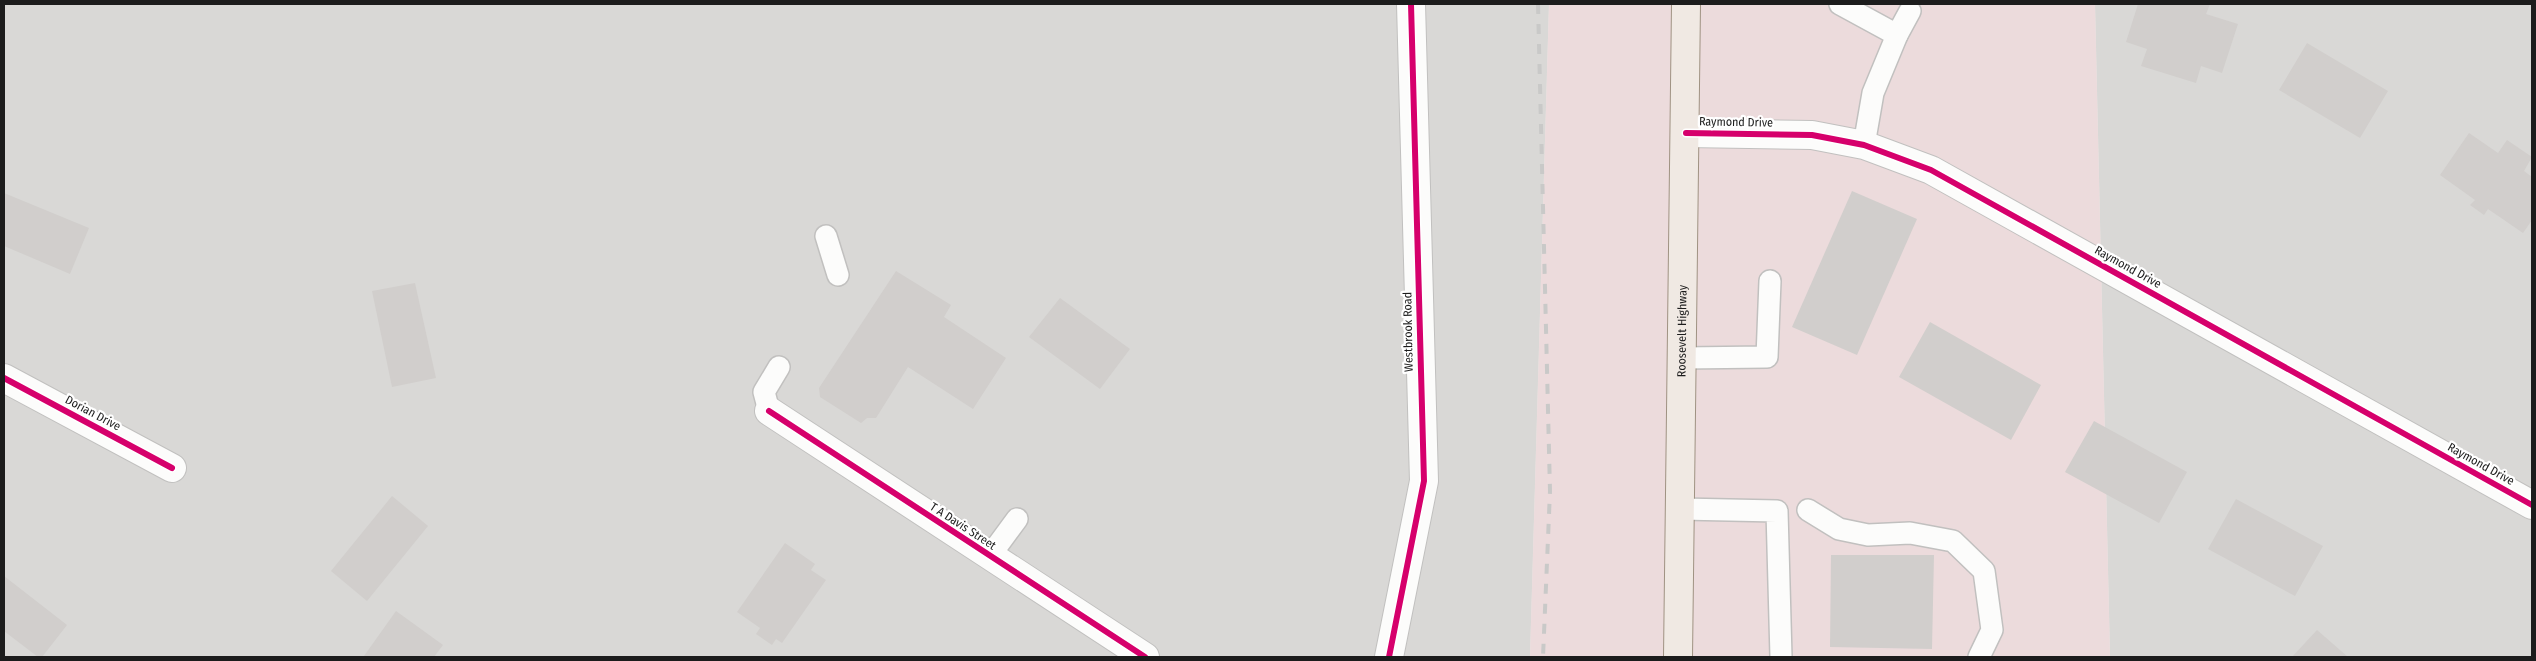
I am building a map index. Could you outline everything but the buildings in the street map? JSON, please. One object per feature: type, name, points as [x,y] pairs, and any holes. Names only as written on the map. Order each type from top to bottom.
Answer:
[{"type":"main road","name":"Roosevelt Highway","points":[[1678,657],[1686,132],[1686,4]]},
{"type":"street","name":"Westbrook Road","points":[[1389,657],[1424,482],[1411,4]]},
{"type":"street","name":"Raymond Drive","points":[[1686,132],[1818,146],[1864,145],[1931,170],[2532,506]]},
{"type":"street","name":"Dorian Drive","points":[[4,378],[172,468]]},
{"type":"street","name":"T A Davis Street","points":[[769,412],[1145,657]]},
{"type":"lane","points":[[1846,5],[1896,35]]},
{"type":"lane","points":[[1864,145],[1873,93],[1896,35],[1910,11]]},
{"type":"lane","points":[[826,236],[838,275]]},
{"type":"lane","points":[[1682,358],[1767,357],[1770,281]]},
{"type":"lane","points":[[769,412],[764,392],[779,367]]},
{"type":"lane","points":[[1681,509],[1778,511],[1780,657]]},
{"type":"lane","points":[[1808,510],[1839,529],[1868,535],[1910,533],[1953,541],[1984,571],[1992,630],[1992,657]]},
{"type":"lane","points":[[989,557],[1017,519]]},
{"type":"lane","points":[[1979,657],[1992,630]]},
{"type":"shaded area","points":[[4,4],[1549,4],[1530,657],[4,657]]},
{"type":"shaded area","points":[[1549,4],[2095,4],[2110,657],[1530,657]]},
{"type":"shaded area","points":[[2095,4],[2532,4],[2532,657],[2110,657]]},
{"type":"railway","points":[[1538,4],[1550,491],[1543,657]]},
{"type":"cycle path","points":[[1389,657],[1424,481],[1411,4]]},
{"type":"cycle path","points":[[1686,133],[1812,135],[1864,145],[1931,170],[2532,505]]},
{"type":"cycle path","points":[[4,378],[172,468]]},
{"type":"cycle path","points":[[769,411],[1145,657]]}]
